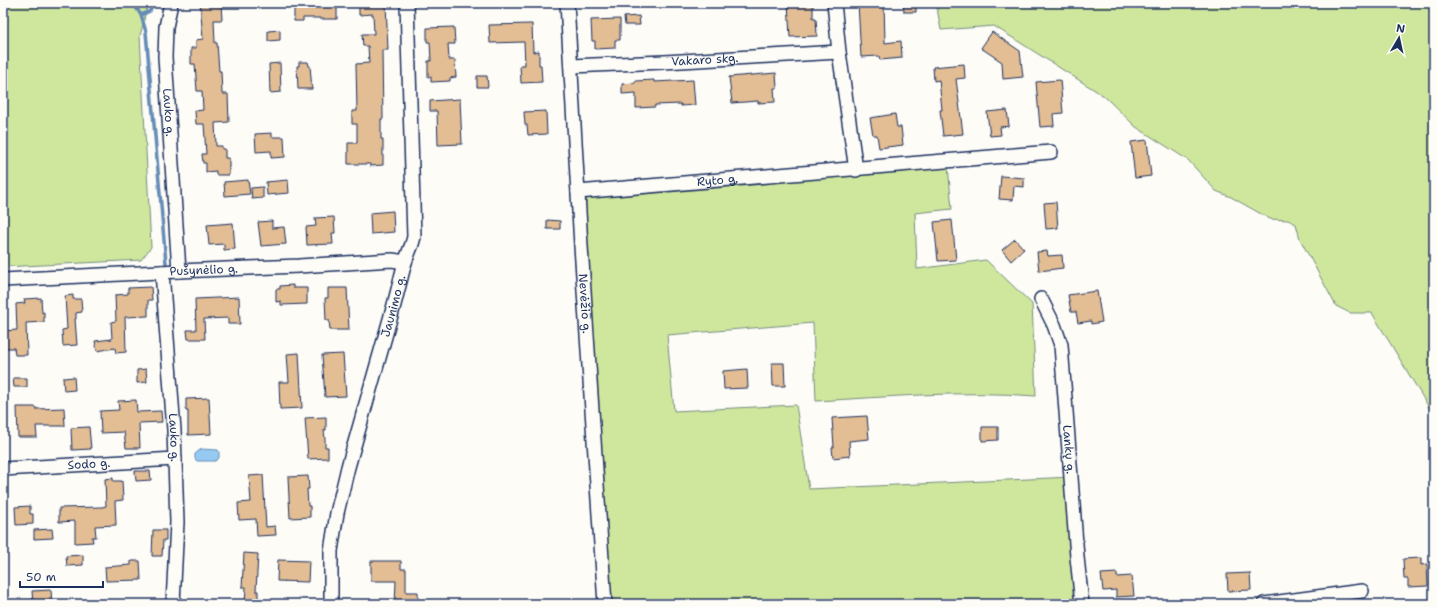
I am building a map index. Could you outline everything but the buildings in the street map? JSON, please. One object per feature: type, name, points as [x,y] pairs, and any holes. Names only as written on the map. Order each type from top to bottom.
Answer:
[{"type":"street","name":"Lauko g.","points":[[171,3],[166,27],[165,57],[179,271]]},
{"type":"street","name":"Jaunimo g.","points":[[330,604],[331,551],[337,513],[348,467],[405,262],[412,244],[414,229],[407,3]]},
{"type":"street","name":"Nevėžio g.","points":[[567,3],[605,604]]},
{"type":"street","points":[[834,3],[839,52],[856,170]]},
{"type":"street","name":"Vakaro skg.","points":[[570,66],[839,52]]},
{"type":"street","name":"Ryto g.","points":[[578,192],[856,170],[1051,152]]},
{"type":"street","name":"Pušynėlio g.","points":[[3,280],[299,266],[392,260],[405,262]]},
{"type":"street","name":"Lauko g.","points":[[162,272],[175,459],[177,537],[173,604]]},
{"type":"street","name":"Lankų g.","points":[[1041,298],[1054,325],[1060,344],[1082,604]]},
{"type":"street","name":"Sodo g.","points":[[3,469],[175,459]]},
{"type":"street","points":[[1264,604],[1362,591]]},
{"type":"green space","points":[[3,3],[148,3],[140,36],[151,247],[141,260],[3,267]]},
{"type":"green space","points":[[936,3],[1431,3],[1434,5],[1434,416],[1372,313],[1350,313],[1336,306],[1300,239],[1296,224],[1288,220],[1270,219],[1231,197],[1216,191],[1188,160],[1136,127],[1104,96],[994,26],[941,30]]},
{"type":"green space","points":[[948,166],[952,209],[915,213],[917,269],[986,260],[1032,304],[1036,396],[1009,394],[954,394],[816,401],[813,323],[667,335],[674,411],[796,405],[809,489],[1073,477],[1076,604],[605,604],[585,245],[586,195]]},
{"type":"water","points":[[201,449],[218,450],[219,458],[215,461],[197,461],[195,459],[195,454]]},
{"type":"waterway","points":[[133,3],[141,15],[146,32],[166,263]]},
{"type":"waterway","points":[[141,15],[150,11],[154,3]]}]
